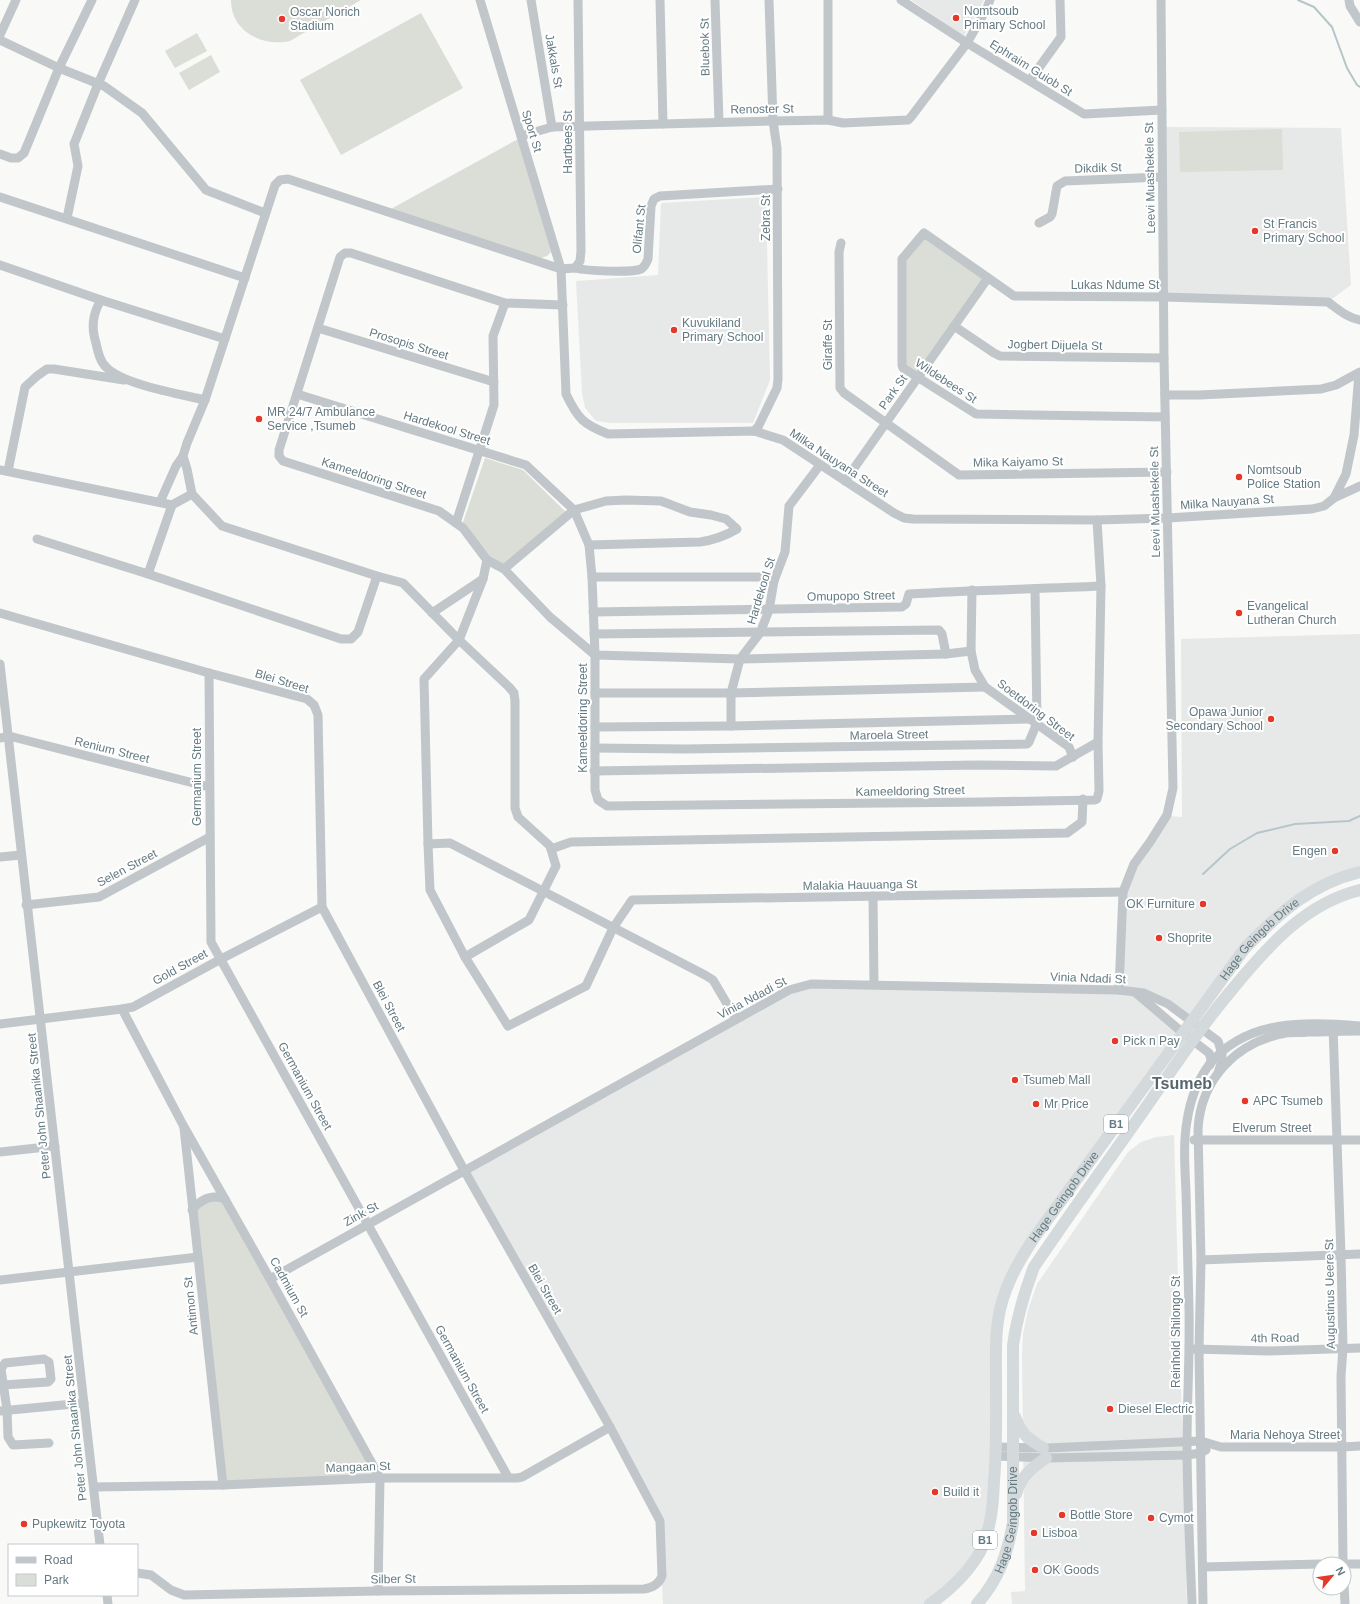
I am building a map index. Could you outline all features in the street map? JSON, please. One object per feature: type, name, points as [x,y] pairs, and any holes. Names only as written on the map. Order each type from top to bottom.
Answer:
[{"type":"highway","name":"Hage Geingob Drive","points":[[930,1604],[948,1591],[966,1572],[980,1552],[988,1532],[992,1513],[996,1452],[996,1340],[998,1320],[1004,1294],[1017,1264],[1034,1238],[1245,948],[1278,915],[1306,894],[1348,875],[1360,872]]},
{"type":"highway","name":"Hage Geingob Drive","points":[[977,1604],[992,1585],[1003,1566],[1013,1523],[1013,1345],[1019,1310],[1024,1292],[1034,1267],[1201,1028],[1264,951],[1297,921],[1329,901],[1360,890]]},
{"type":"highway","points":[[1012,1410],[1020,1430],[1044,1453],[1026,1473],[1018,1486],[1014,1501]]},
{"type":"street","points":[[0,35],[16,0]]},
{"type":"street","points":[[0,154],[11,158],[18,158],[24,153],[59,68],[92,0]]},
{"type":"street","points":[[66,218],[78,166],[74,144],[98,84],[135,0]]},
{"type":"street","name":"Sport St","points":[[480,0],[561,269]]},
{"type":"street","name":"Jakkals St","points":[[531,0],[552,126]]},
{"type":"street","name":"Hartbees St","points":[[575,268],[580,261],[581,126],[578,0]]},
{"type":"street","points":[[660,0],[663,124]]},
{"type":"street","name":"Bluebok St","points":[[715,0],[719,122]]},
{"type":"street","name":"Zebra St","points":[[754,431],[758,427],[778,384],[778,189],[777,148],[773,121],[769,0]]},
{"type":"street","points":[[828,0],[828,120]]},
{"type":"street","name":"Ephraim Guiob St","points":[[900,0],[967,43],[1084,114],[1162,110]]},
{"type":"street","points":[[967,43],[990,0]]},
{"type":"street","points":[[1030,80],[1061,37],[1060,0]]},
{"type":"street","name":"Leevi Muashekele St","points":[[1119,990],[1123,892],[1134,864],[1168,815],[1173,788],[1164,358],[1161,0]]},
{"type":"street","points":[[1351,2],[1360,22]]},
{"type":"street","points":[[0,40],[59,68],[104,86],[142,113],[206,190],[265,213]]},
{"type":"street","name":"Renoster St","points":[[521,136],[552,126],[828,120],[843,123],[908,120],[967,43]]},
{"type":"street","name":"Dikdik St","points":[[1039,223],[1050,217],[1057,186],[1065,181],[1162,177]]},
{"type":"street","points":[[160,502],[176,466],[183,456],[205,400],[265,213],[275,185],[280,180],[288,179],[561,269],[575,268]]},
{"type":"street","name":"Olifant St","points":[[575,268],[604,271],[640,269],[645,266],[648,259],[651,206],[654,199],[660,196],[778,189]]},
{"type":"street","points":[[0,197],[245,278]]},
{"type":"street","name":"Lukas Ndume St","points":[[922,234],[926,234],[1011,294],[1017,296],[1164,297],[1328,302],[1341,310],[1348,317],[1360,320]]},
{"type":"street","name":"Wildebees St","points":[[922,234],[902,259],[902,365],[904,368],[977,415],[1165,417]]},
{"type":"street","name":"Giraffe St","points":[[841,243],[839,252],[840,388],[844,393],[887,423]]},
{"type":"street","name":"Kameeldoring Street","points":[[563,305],[506,303],[351,253],[345,253],[340,257],[279,450],[279,456],[283,461],[439,511],[463,528],[488,560],[504,569],[550,617],[595,655],[595,790],[598,800],[607,806],[1095,800],[1099,791],[1098,742],[1101,586],[1097,520]]},
{"type":"street","points":[[0,265],[102,300],[225,339]]},
{"type":"street","name":"Milka Nauyana Street","points":[[561,269],[566,394],[573,410],[588,426],[608,434],[754,431],[783,440],[894,513],[904,518],[1097,520],[1168,518]]},
{"type":"street","name":"Park St","points":[[846,481],[988,278]]},
{"type":"street","points":[[102,300],[93,320],[95,340],[101,360],[107,368],[124,380]]},
{"type":"street","points":[[456,523],[494,405],[493,336],[506,303]]},
{"type":"street","name":"Jogbert Dijuela St","points":[[954,326],[1000,356],[1164,358]]},
{"type":"street","name":"Prosopis Street","points":[[318,328],[494,382]]},
{"type":"street","points":[[172,505],[4,470],[25,388],[36,376],[47,369],[54,369],[124,380],[205,400]]},
{"type":"street","points":[[1165,395],[1199,395],[1321,389],[1336,385],[1359,373]]},
{"type":"street","points":[[1334,498],[1346,474],[1354,435],[1359,373]]},
{"type":"street","name":"Hardekool Street","points":[[297,394],[526,465],[574,510]]},
{"type":"street","name":"Mika Kaiyamo St","points":[[887,423],[958,475],[1167,472]]},
{"type":"street","points":[[183,456],[192,494],[222,526],[403,583],[514,693],[515,808],[518,817],[550,846],[556,866],[530,920],[465,958]]},
{"type":"street","name":"Hardekool St","points":[[731,726],[731,693],[740,659],[760,633],[769,610],[774,582],[785,552],[789,506],[820,465]]},
{"type":"street","name":"Milka Nauyana St","points":[[1168,518],[1312,509],[1324,506],[1334,498],[1360,486]]},
{"type":"street","points":[[148,574],[172,505],[192,494]]},
{"type":"street","points":[[504,569],[574,510],[606,501],[661,501],[690,512],[726,518],[738,529],[727,535],[700,542],[590,545]]},
{"type":"street","points":[[574,510],[590,545],[595,655],[740,659],[946,654],[971,651]]},
{"type":"street","points":[[37,538],[341,639],[351,639],[358,632],[377,576]]},
{"type":"street","points":[[488,560],[483,579],[459,640],[424,679],[430,890],[465,958],[507,1025],[510,1026],[586,986],[613,928]]},
{"type":"street","points":[[592,577],[760,577],[774,582]]},
{"type":"street","points":[[432,612],[483,579]]},
{"type":"street","name":"Omupopo Street","points":[[592,612],[902,607],[906,604],[909,594],[972,590],[1101,586]]},
{"type":"street","name":"Maroela Street","points":[[594,748],[698,749],[1027,744],[1029,742],[1033,721],[1035,589]]},
{"type":"street","name":"Soetdoring Street","points":[[972,590],[971,651],[975,670],[985,687],[1069,747],[1073,757]]},
{"type":"street","name":"Blei Street","points":[[0,613],[209,673],[307,699],[314,705],[318,715],[322,907],[464,1170],[610,1427],[660,1521],[662,1576],[654,1586]]},
{"type":"street","points":[[594,634],[939,630],[942,634],[946,654]]},
{"type":"street","name":"Peter John Shaanika Street","points":[[0,664],[4,737],[21,855],[41,1018],[100,1544]]},
{"type":"street","name":"Germanium Street","points":[[209,673],[211,936],[213,946],[508,1477]]},
{"type":"street","points":[[595,693],[731,693],[985,687]]},
{"type":"street","points":[[595,727],[1033,721]]},
{"type":"street","name":"Renium Street","points":[[4,737],[209,787]]},
{"type":"street","points":[[594,771],[979,765],[1056,766],[1098,742]]},
{"type":"street","points":[[551,849],[571,842],[1067,833],[1082,822],[1083,799]]},
{"type":"street","name":"Selen Street","points":[[26,905],[99,897],[210,837]]},
{"type":"street","points":[[428,844],[450,843],[713,980],[736,1019]]},
{"type":"street","points":[[0,858],[21,855]]},
{"type":"street","name":"Malakia Hauuanga St","points":[[613,928],[632,900],[1123,892]]},
{"type":"street","points":[[873,896],[874,984]]},
{"type":"street","name":"Gold Street","points":[[0,1024],[133,1007],[221,959],[322,907]]},
{"type":"street","name":"Vinia Ndadi St","points":[[464,1170],[789,990],[811,984],[874,984],[1119,990],[1144,993],[1168,1004],[1201,1028]]},
{"type":"street","name":"Vinia Ndadi St","points":[[1135,992],[1193,1040]]},
{"type":"street","name":"Cadmium St","points":[[122,1009],[183,1125],[270,1278],[380,1478],[378,1591]]},
{"type":"street","points":[[1219,1056],[1235,1042],[1251,1033],[1269,1027],[1286,1024],[1333,1027],[1360,1031]]},
{"type":"street","points":[[1193,1040],[1219,1056],[1239,1053],[1268,1038],[1287,1033],[1333,1027],[1360,1026]]},
{"type":"street","name":"Augustinus Ueere St","points":[[1333,1027],[1343,1348],[1341,1376],[1343,1556]]},
{"type":"street","points":[[1201,1028],[1218,1041],[1226,1044],[1235,1042]]},
{"type":"street","name":"Reinhold Shilongo St","points":[[1192,1604],[1187,1442],[1201,1260],[1198,1114],[1209,1084],[1218,1073],[1218,1041]]},
{"type":"street","name":"Reinhold Shilongo St","points":[[1203,1604],[1201,1441],[1185,1140],[1191,1103],[1197,1087],[1210,1065],[1210,1059],[1219,1056]]},
{"type":"street","name":"Antimon St","points":[[183,1125],[223,1485]]},
{"type":"street","name":"Elverum Street","points":[[1185,1140],[1360,1140]]},
{"type":"street","points":[[0,1152],[55,1146]]},
{"type":"street","name":"Zink St","points":[[270,1278],[464,1170]]},
{"type":"street","points":[[192,1210],[202,1200],[217,1196],[225,1199]]},
{"type":"street","points":[[1201,1260],[1360,1254]]},
{"type":"street","points":[[0,1280],[198,1257]]},
{"type":"street","name":"4th Road","points":[[1195,1349],[1268,1351],[1360,1348]]},
{"type":"street","points":[[3,1386],[48,1382],[51,1379],[49,1362],[44,1359],[5,1363],[1,1369],[4,1411],[8,1437],[13,1445],[49,1443]]},
{"type":"street","points":[[4,1411],[84,1403]]},
{"type":"street","name":"Mangaan St","points":[[94,1487],[223,1485],[380,1478],[517,1478],[610,1427]]},
{"type":"street","points":[[1044,1453],[1201,1441]]},
{"type":"street","name":"Maria Nehoya Street","points":[[1201,1441],[1221,1447],[1360,1446]]},
{"type":"street","points":[[996,1452],[1188,1455],[1201,1453],[1211,1444]]},
{"type":"street","points":[[1203,1566],[1312,1564]]},
{"type":"street","name":"Silber St","points":[[138,1573],[151,1575],[171,1590],[184,1595],[378,1591],[644,1589],[654,1586]]},
{"type":"shaded area","name":"Nomtsoub Primary School","points":[[911,0],[984,0],[964,36]]},
{"type":"shaded area","name":"St Francis Primary School","points":[[1162,127],[1341,128],[1351,285],[1328,302],[1164,297]]},
{"type":"shaded area","name":"Kuvukiland Primary School","points":[[766,197],[770,380],[753,423],[610,423],[596,421],[585,408],[582,393],[576,281],[658,275],[661,203]]},
{"type":"shaded area","points":[[1360,634],[1360,872],[1278,915],[1191,1021],[1137,992],[1183,1033],[1034,1238],[1004,1294],[996,1456],[979,1552],[930,1604],[663,1604],[659,1517],[464,1170],[789,990],[811,984],[1119,990],[1123,892],[1134,864],[1168,816],[1182,817],[1181,639]]},
{"type":"shaded area","points":[[1174,1135],[1187,1604],[1012,1604],[1011,1592],[1025,1591],[1022,1357],[1023,1334],[1028,1310],[1037,1284],[1128,1152],[1141,1142],[1156,1137]]},
{"type":"green space","name":"Oscar Norich Stadium","points":[[231,0],[361,0],[290,41],[269,42],[250,35],[243,29],[236,21],[232,11]]},
{"type":"green space","points":[[421,13],[463,88],[341,155],[300,80]]},
{"type":"green space","points":[[197,33],[207,51],[175,68],[165,51]]},
{"type":"green space","points":[[211,55],[220,72],[189,90],[179,73]]},
{"type":"green space","points":[[1282,129],[1283,170],[1180,172],[1179,132]]},
{"type":"green space","points":[[518,139],[549,241],[551,252],[547,256],[541,258],[389,210]]},
{"type":"green space","points":[[922,234],[988,278],[918,378],[903,368],[902,259]]},
{"type":"green space","points":[[485,458],[523,470],[569,515],[507,566],[491,559],[463,522]]},
{"type":"green space","points":[[225,1199],[380,1478],[223,1485],[196,1205]]},
{"type":"waterway","points":[[1298,0],[1314,7],[1332,27],[1347,68],[1357,85],[1360,87]]},
{"type":"waterway","points":[[1203,874],[1230,849],[1257,833],[1295,824],[1349,821],[1360,816]]},
{"type":"place","name":"Nomtsoub Primary School","points":[[956,18]]},
{"type":"place","name":"Oscar Norich Stadium","points":[[282,19]]},
{"type":"place","name":"St Francis Primary School","points":[[1255,231]]},
{"type":"place","name":"Kuvukiland Primary School","points":[[674,330]]},
{"type":"place","name":"MR 24/7 Ambulance Service ,Tsumeb","points":[[259,419]]},
{"type":"place","name":"Nomtsoub Police Station","points":[[1239,477]]},
{"type":"place","name":"Evangelical Lutheran Church","points":[[1239,613]]},
{"type":"place","name":"Opawa Junior Secondary School","points":[[1271,719]]},
{"type":"place","name":"Engen","points":[[1335,851]]},
{"type":"place","name":"OK Furniture","points":[[1203,904]]},
{"type":"place","name":"Shoprite","points":[[1159,938]]},
{"type":"place","name":"Pick n Pay","points":[[1115,1041]]},
{"type":"place","name":"Tsumeb Mall","points":[[1015,1080]]},
{"type":"place","name":"APC Tsumeb","points":[[1245,1101]]},
{"type":"place","name":"Mr Price","points":[[1036,1104]]},
{"type":"place","name":"Diesel Electric","points":[[1110,1409]]},
{"type":"place","name":"Build it","points":[[935,1492]]},
{"type":"place","name":"Bottle Store","points":[[1062,1515]]},
{"type":"place","name":"Cymot","points":[[1151,1518]]},
{"type":"place","name":"Pupkewitz Toyota","points":[[24,1524]]},
{"type":"place","name":"Lisboa","points":[[1034,1533]]},
{"type":"place","name":"OK Goods","points":[[1035,1570]]},
{"type":"district","name":"Tsumeb","points":[[1182,1083]]}]
